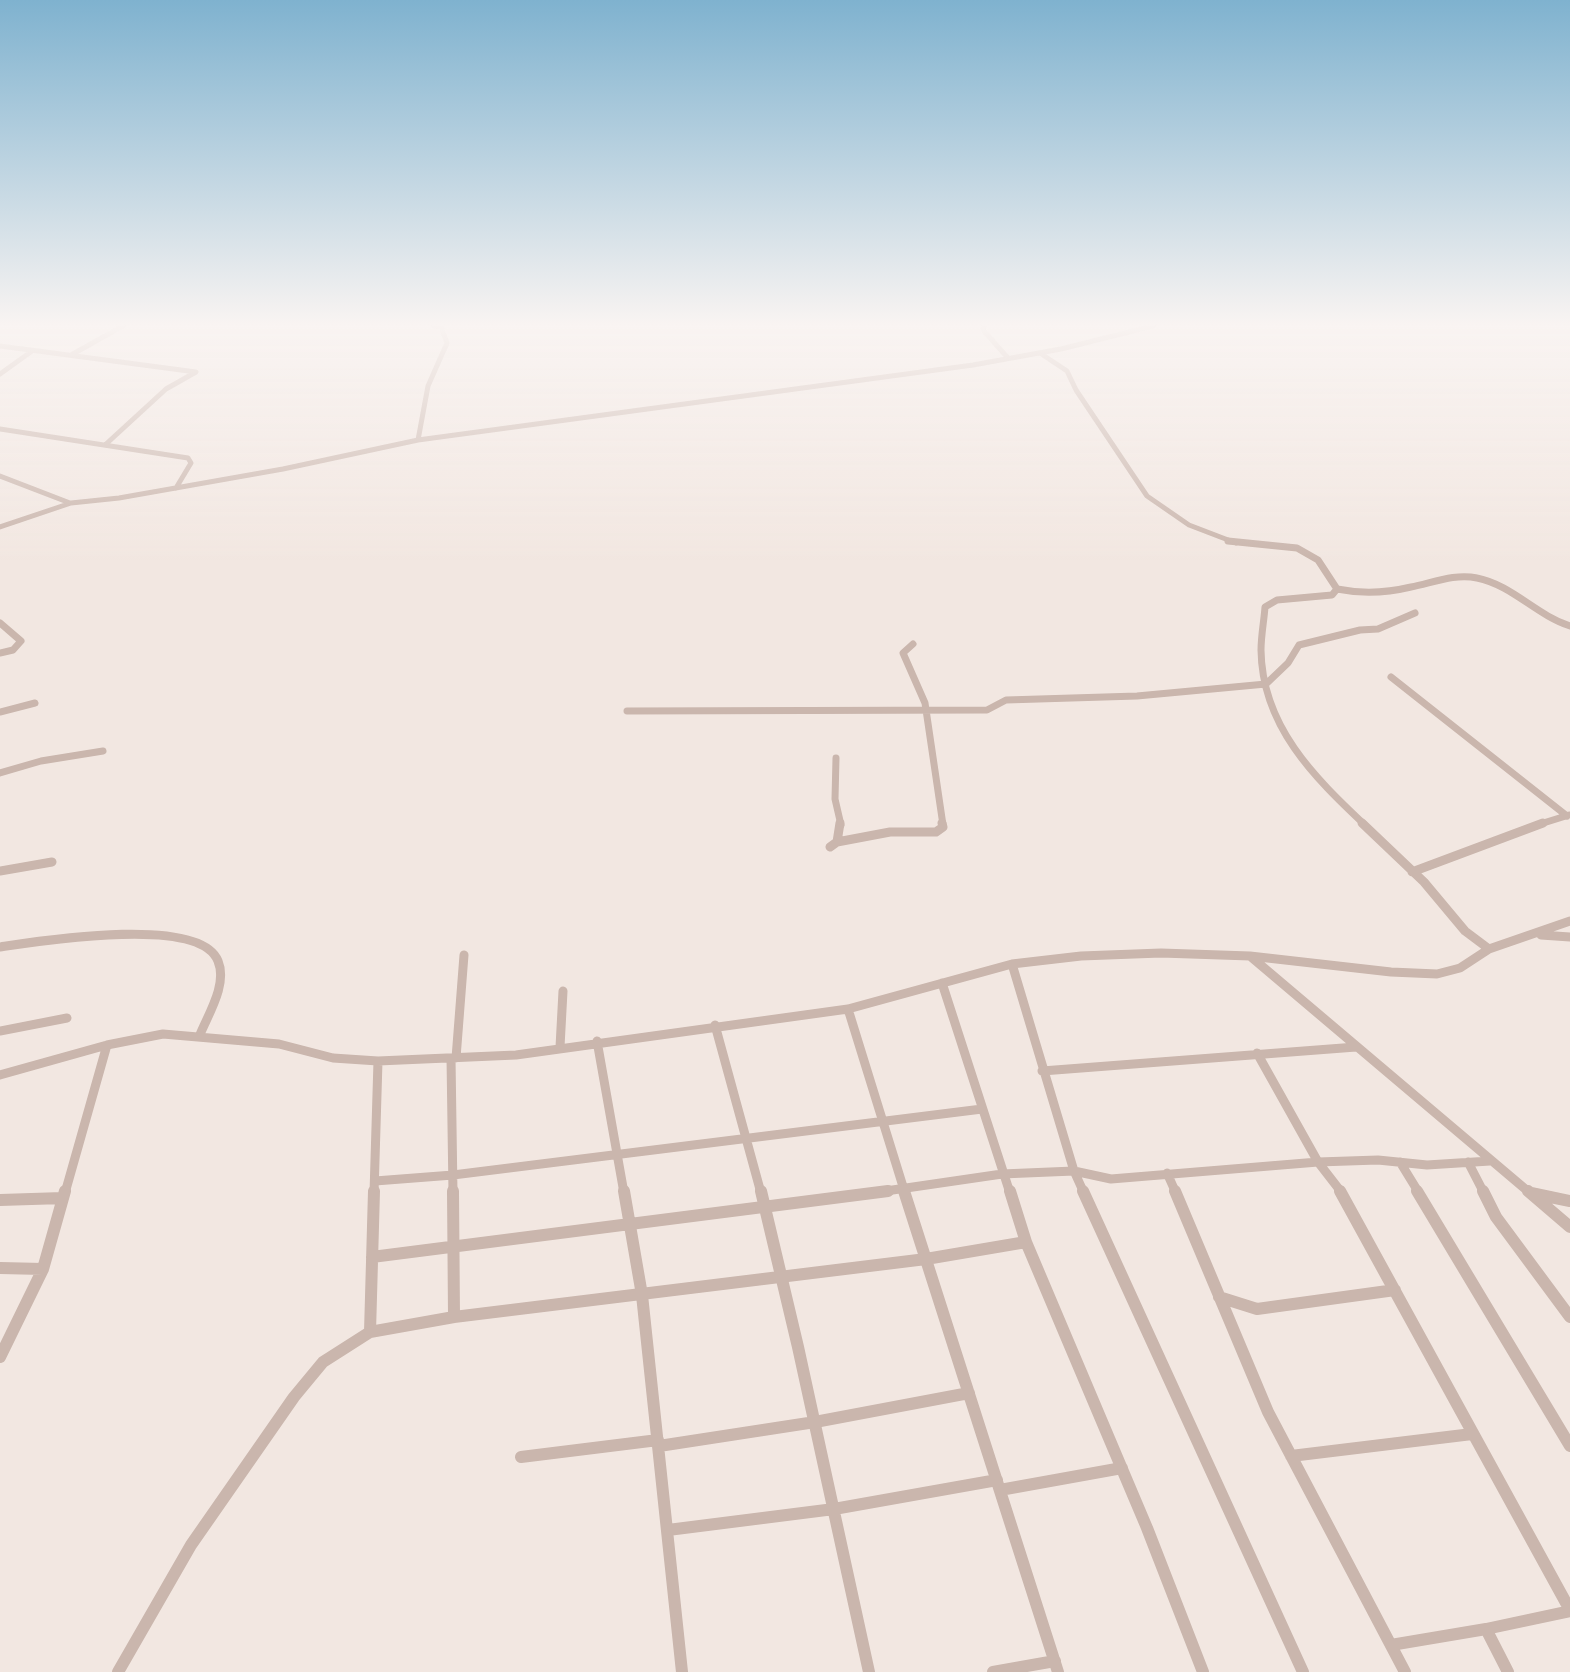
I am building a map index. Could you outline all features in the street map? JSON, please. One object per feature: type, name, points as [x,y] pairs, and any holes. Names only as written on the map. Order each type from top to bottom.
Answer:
[{"type":"street","points":[[105,445],[150,404]]},
{"type":"street","points":[[418,440],[425,404]]},
{"type":"street","points":[[0,527],[71,503],[176,488],[418,440],[481,434],[671,404]]},
{"type":"street","points":[[1085,404],[1147,496],[1189,525],[1232,543],[1297,548],[1318,560],[1337,589],[1358,593],[1413,587],[1447,578],[1479,578],[1547,620],[1570,626]]},
{"type":"street","points":[[0,429],[188,458],[191,463],[176,488]]},
{"type":"street","points":[[0,476],[71,503]]},
{"type":"street","points":[[1337,589],[1332,595],[1277,600],[1265,607],[1261,651],[1266,684],[1280,729],[1315,778],[1412,872],[1447,912],[1489,949]]},
{"type":"street","points":[[627,711],[987,710],[1006,700],[1137,696],[1266,684],[1288,663],[1299,645],[1360,630],[1378,629],[1415,613]]},
{"type":"street","points":[[0,623],[21,641],[13,650],[0,653]]},
{"type":"street","points":[[836,758],[835,799],[841,826],[834,844],[890,832],[936,832],[943,827],[925,703],[903,653],[913,644]]},
{"type":"street","points":[[1391,677],[1569,815]]},
{"type":"street","points":[[0,712],[35,703]]},
{"type":"street","points":[[0,773],[41,761],[103,751]]},
{"type":"street","points":[[1412,872],[1569,815]]},
{"type":"street","points":[[0,871],[52,862]]},
{"type":"street","points":[[0,1075],[107,1045],[163,1034],[279,1044],[333,1058],[378,1061],[516,1055],[597,1041],[848,1009],[1012,964],[1081,956],[1250,956],[1391,972],[1437,974],[1460,968],[1489,949],[1570,921]]},
{"type":"street","points":[[1536,935],[1570,937]]},
{"type":"street","points":[[0,947],[55,939],[155,937],[197,941],[213,951],[220,966],[219,983],[199,1037]]},
{"type":"street","points":[[454,1317],[453,1058],[464,955]]},
{"type":"street","points":[[1250,956],[1570,1227]]},
{"type":"street","points":[[1012,964],[1074,1171],[1303,1672]]},
{"type":"street","points":[[942,983],[1026,1242],[1122,1468],[1203,1672]]},
{"type":"street","points":[[560,1047],[563,991]]},
{"type":"street","points":[[848,1009],[1057,1667],[993,1672]]},
{"type":"street","points":[[0,1031],[67,1018]]},
{"type":"street","points":[[715,1025],[750,1139],[783,1277],[869,1672]]},
{"type":"street","points":[[597,1041],[642,1295],[682,1672]]},
{"type":"street","points":[[0,1356],[43,1269],[107,1045]]},
{"type":"street","points":[[1042,1071],[1356,1047]]},
{"type":"street","points":[[1257,1053],[1318,1162],[1349,1203],[1570,1610],[1486,1629],[1391,1645]]},
{"type":"street","points":[[370,1332],[378,1061]]},
{"type":"street","points":[[375,1181],[453,1175],[982,1109]]},
{"type":"street","points":[[372,1257],[1002,1174],[1074,1171],[1111,1179],[1318,1162],[1427,1165],[1490,1161]]},
{"type":"street","points":[[1400,1162],[1570,1446]]},
{"type":"street","points":[[1468,1162],[1496,1217],[1570,1317]]},
{"type":"street","points":[[1167,1173],[1268,1412],[1405,1672]]},
{"type":"street","points":[[1526,1192],[1570,1201]]},
{"type":"street","points":[[0,1200],[63,1198]]},
{"type":"street","points":[[118,1672],[191,1545],[294,1397],[323,1362],[370,1332],[454,1317],[926,1259],[1026,1242]]},
{"type":"street","points":[[0,1268],[43,1269]]},
{"type":"street","points":[[1219,1297],[1257,1309],[1395,1290]]},
{"type":"street","points":[[521,1457],[659,1443],[815,1422],[969,1393]]},
{"type":"street","points":[[1291,1456],[1472,1434]]},
{"type":"street","points":[[668,1530],[1122,1468]]},
{"type":"street","points":[[1486,1629],[1508,1672]]}]
